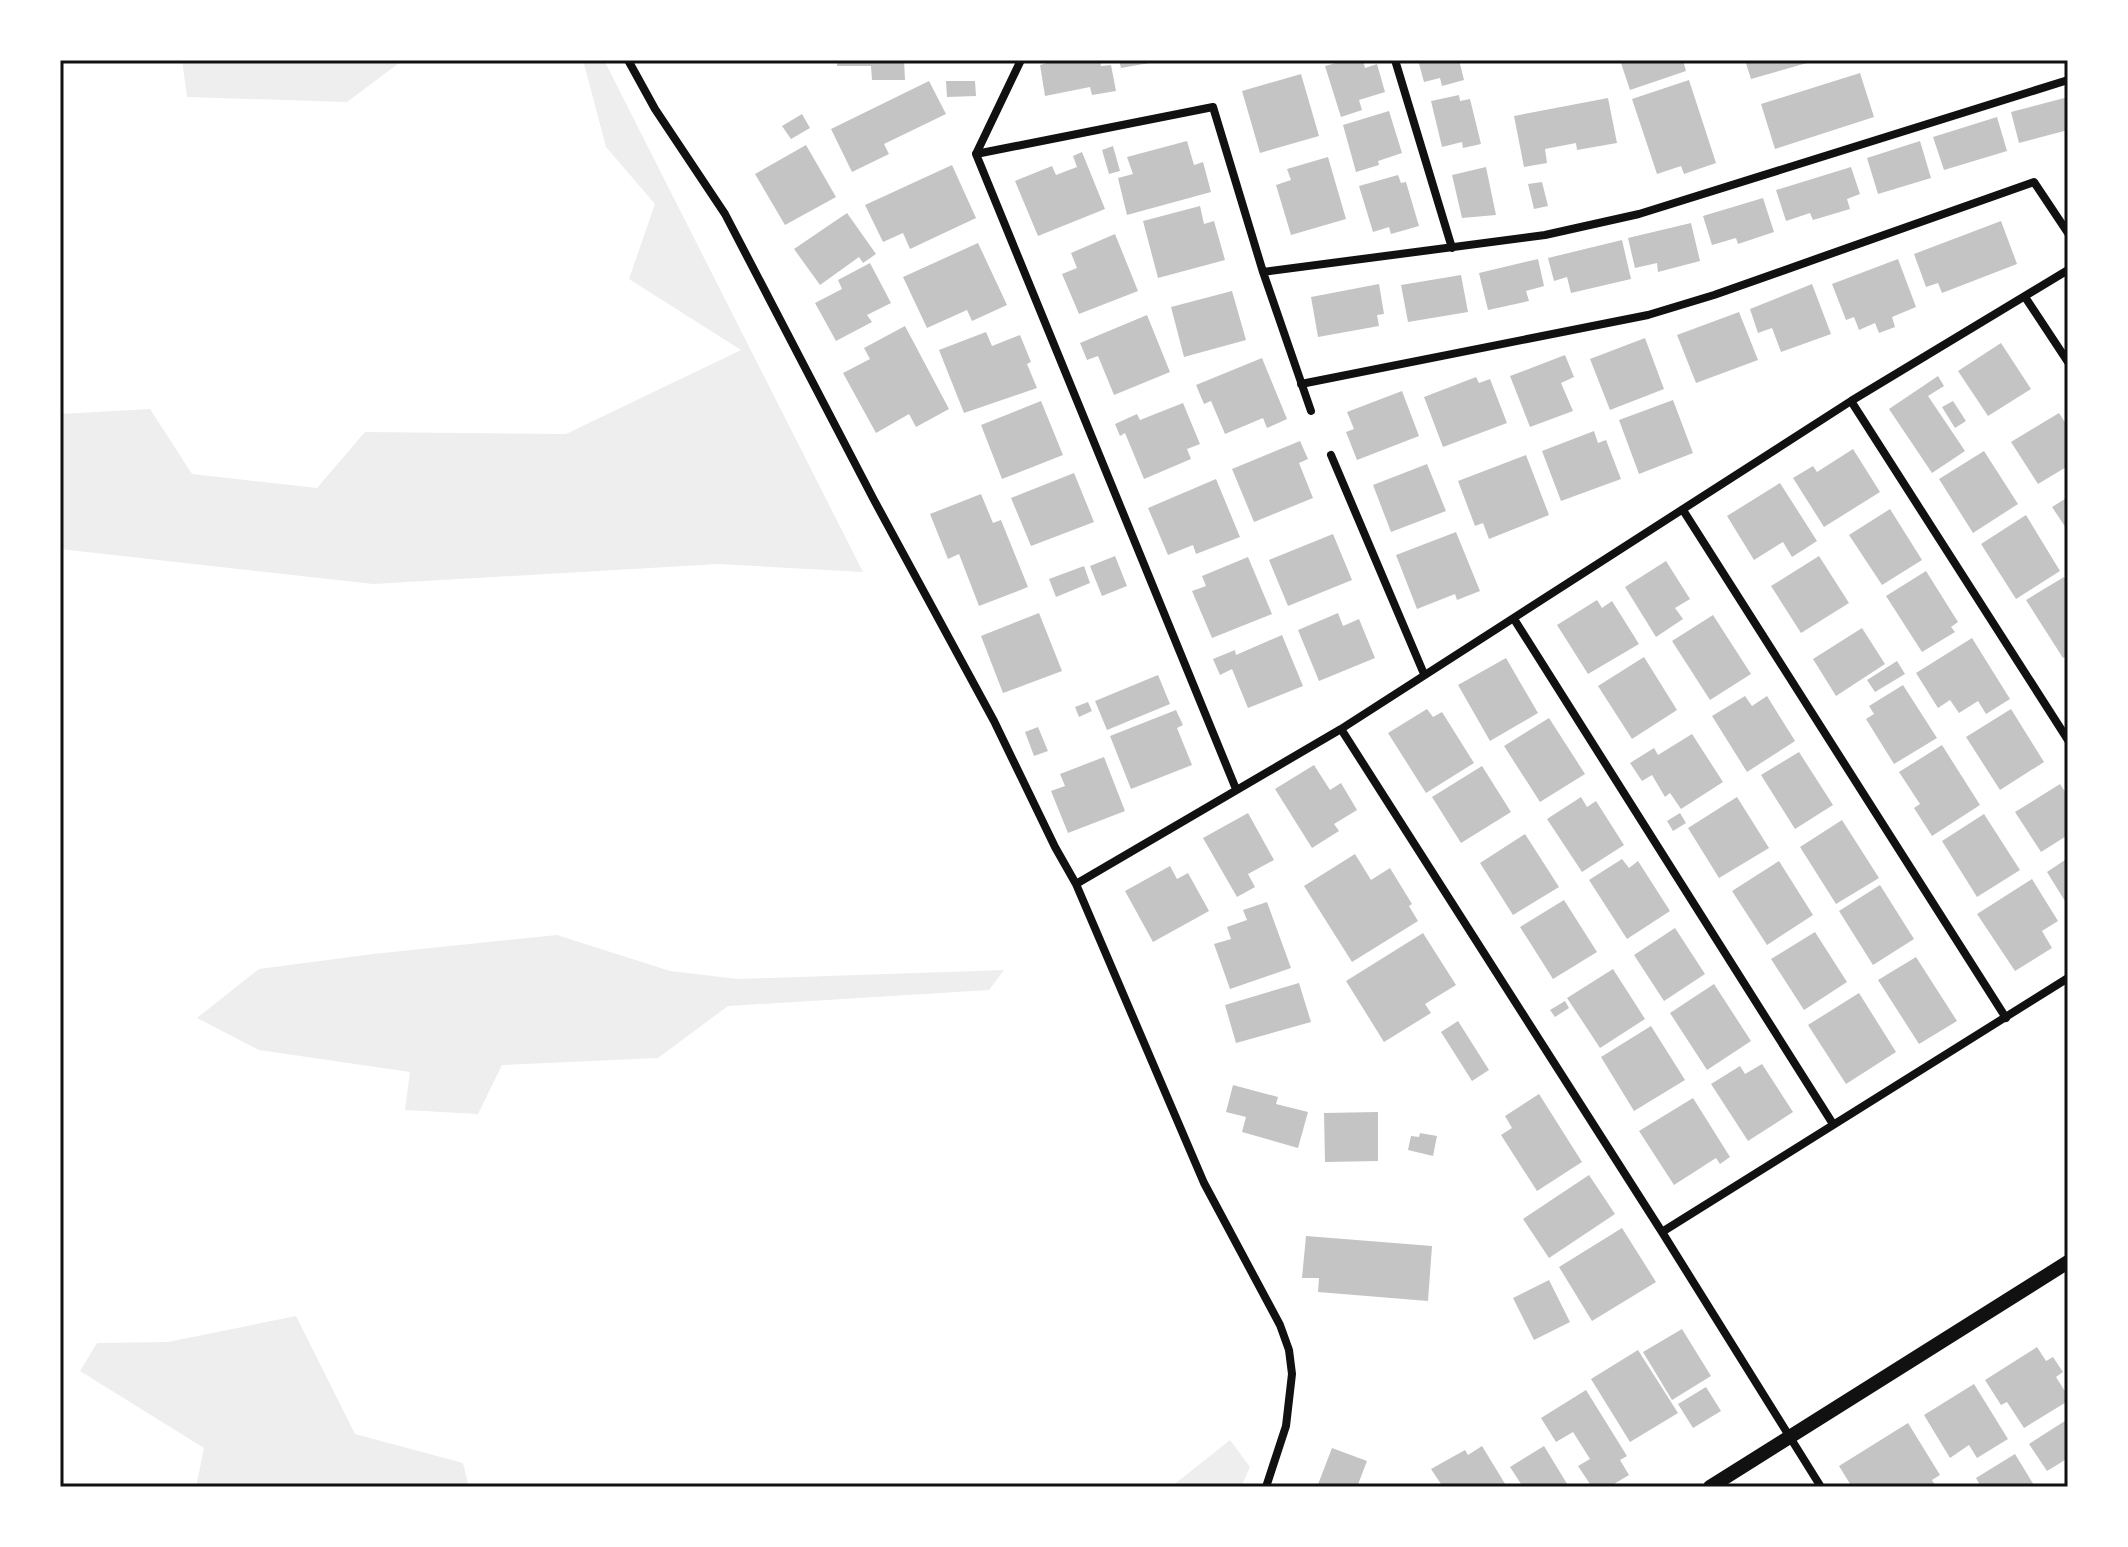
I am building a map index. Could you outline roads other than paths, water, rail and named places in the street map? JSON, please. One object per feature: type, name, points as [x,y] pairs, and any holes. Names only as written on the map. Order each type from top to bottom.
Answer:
[{"type":"street","points":[[628,60],[655,109],[725,214],[874,500],[994,721],[1076,884],[1204,1183],[1280,1325],[1289,1350],[1292,1374],[1286,1426],[1266,1487]]},
{"type":"street","points":[[1021,60],[976,154],[1236,789]]},
{"type":"street","points":[[1395,60],[1452,248]]},
{"type":"street","points":[[1263,272],[1545,235],[1639,214],[2068,80]]},
{"type":"street","points":[[976,154],[1213,107],[1263,272],[1311,411]]},
{"type":"street","points":[[1301,384],[1648,315],[1714,295],[2034,182],[2068,233]]},
{"type":"street","points":[[1076,884],[1341,729],[1851,401],[2068,270]]},
{"type":"street","points":[[2025,297],[2068,362]]},
{"type":"street","points":[[1851,401],[2068,740]]},
{"type":"street","points":[[1331,455],[1424,674]]},
{"type":"street","points":[[1683,510],[2006,1018]]},
{"type":"street","points":[[1514,619],[1833,1124]]},
{"type":"street","points":[[1341,729],[1821,1487]]},
{"type":"street","points":[[1662,1232],[2068,978]]},
{"type":"street","points":[[1710,1487],[2068,1262]]}]
